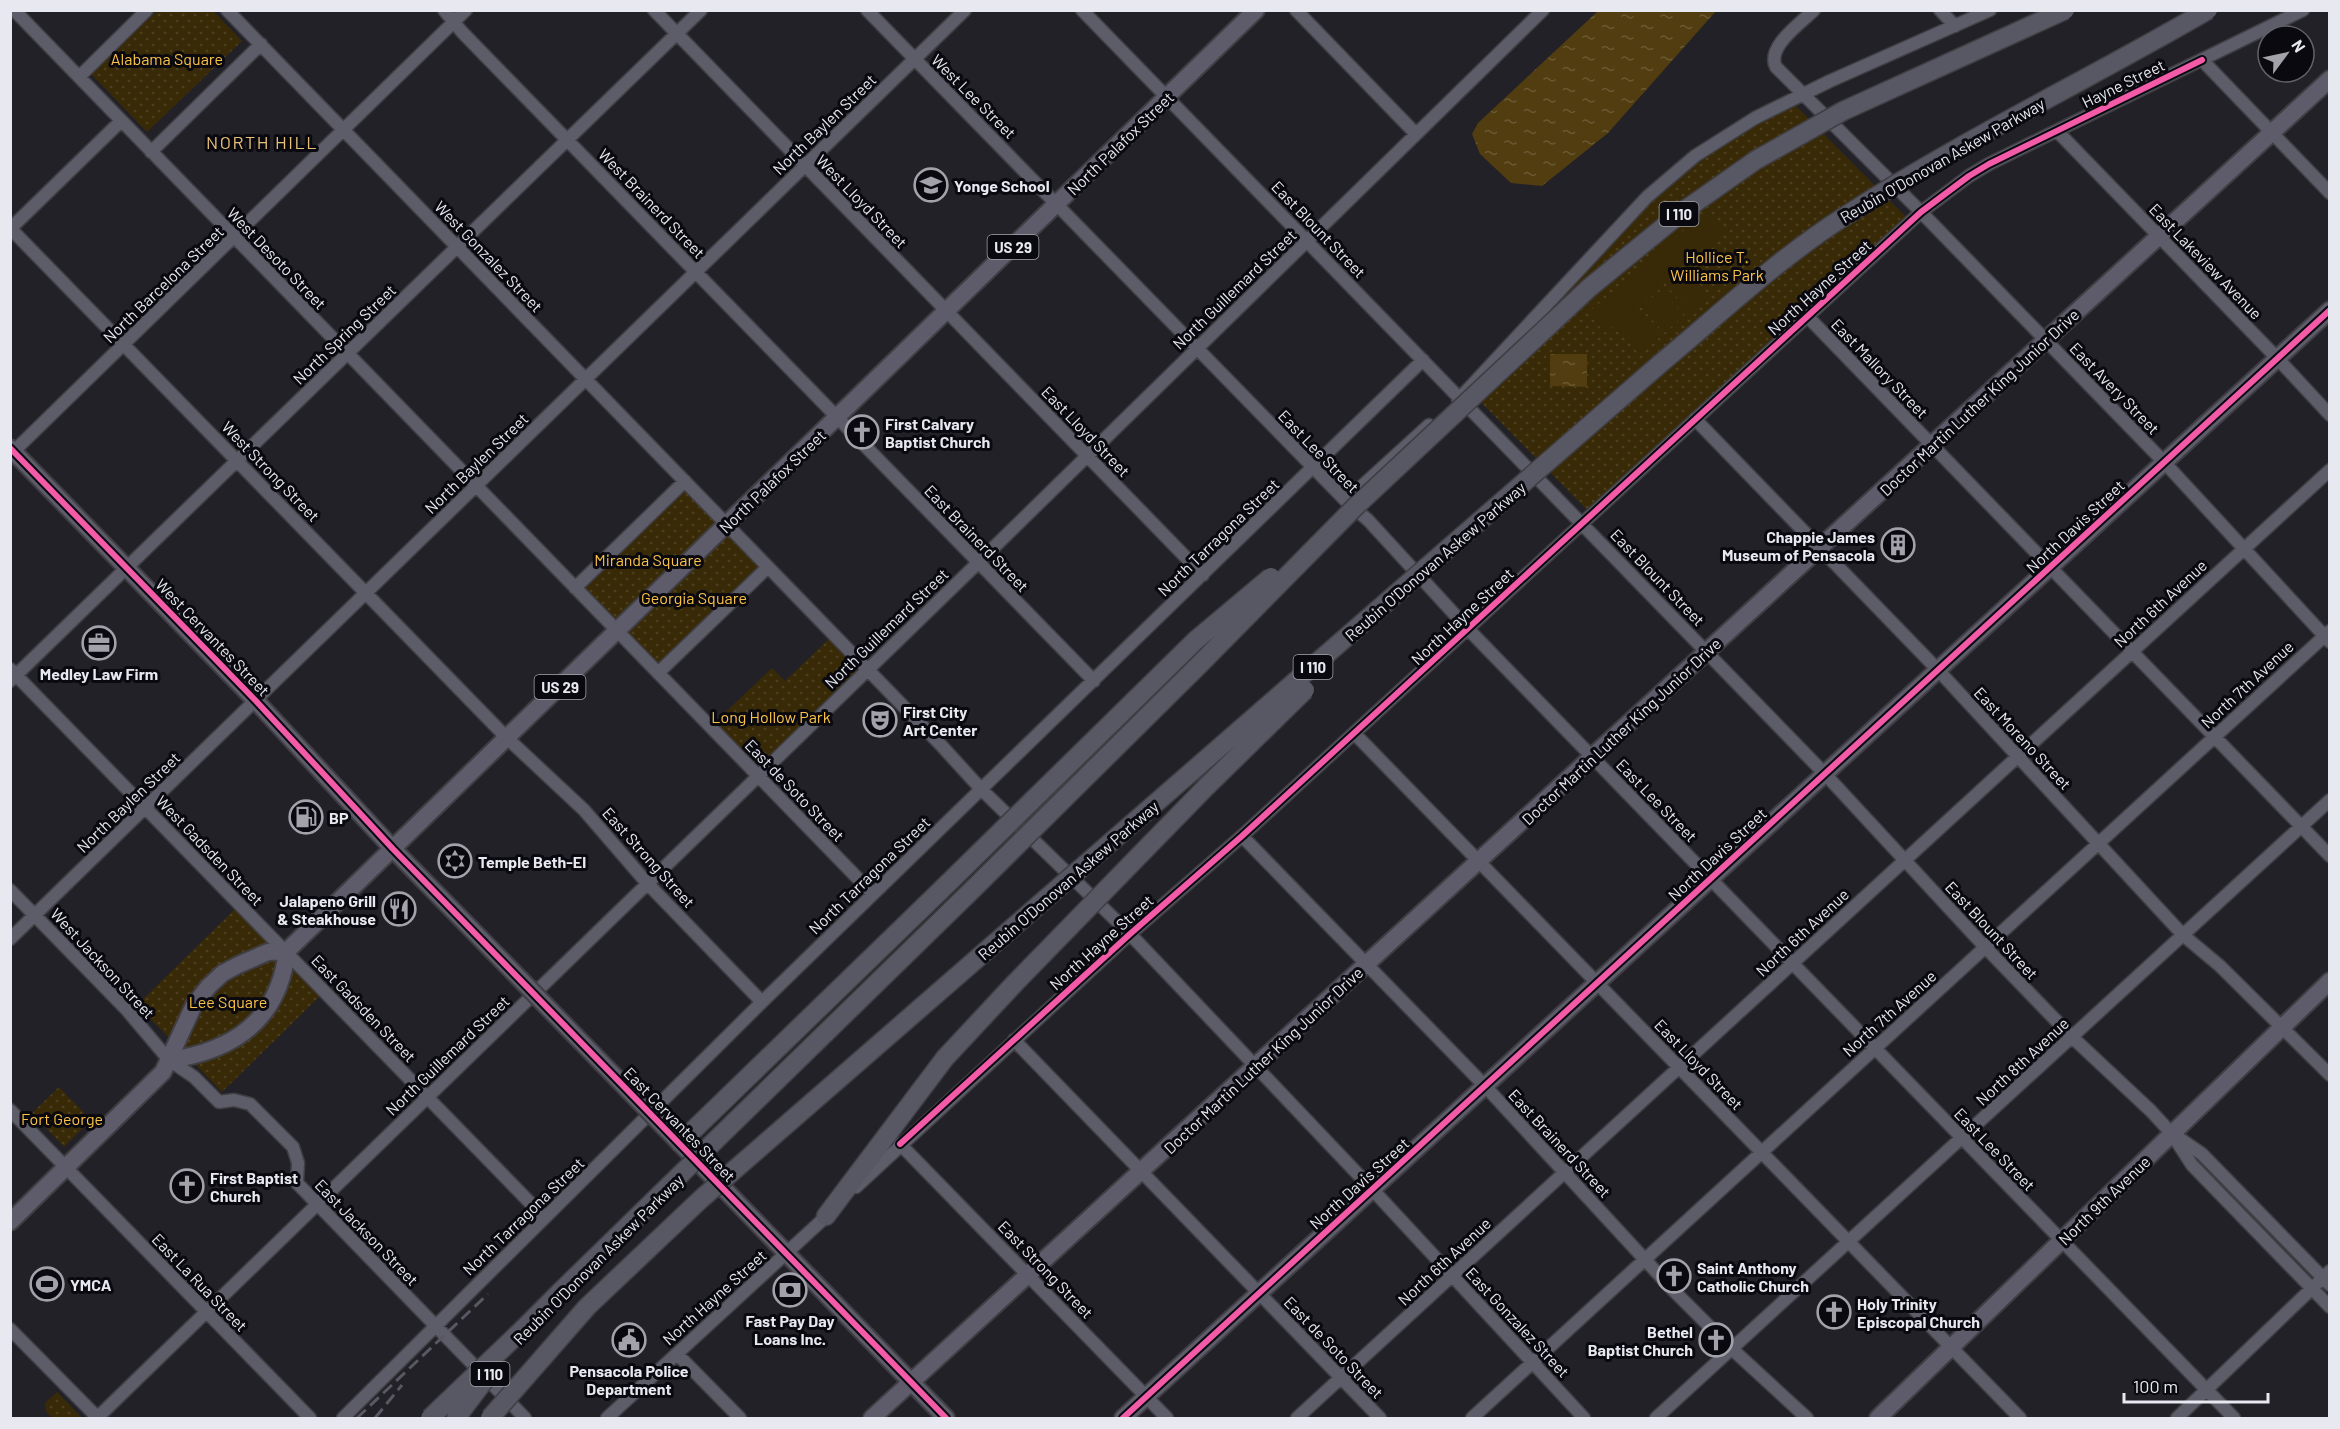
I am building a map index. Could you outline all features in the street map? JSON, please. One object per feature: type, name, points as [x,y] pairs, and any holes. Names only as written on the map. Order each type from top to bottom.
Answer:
[{"type":"highway","name":"Reubin O'Donovan Askew Parkway","points":[[456,1419],[523,1329],[981,882],[1200,664],[1361,514],[1589,288],[1691,205],[1756,160],[1843,111],[2065,10]]},
{"type":"highway","name":"Reubin O'Donovan Askew Parkway","points":[[490,1419],[587,1307],[666,1230],[1661,363],[1797,250],[1844,217],[1934,161],[2208,10]]},
{"type":"highway","points":[[680,1143],[1196,640],[1361,514]]},
{"type":"highway","points":[[826,1216],[945,1058],[1015,983],[1240,753],[1308,687],[1418,587],[1478,523]]},
{"type":"highway","points":[[430,1419],[523,1329]]},
{"type":"main road","name":"North Palafox Street","points":[[287,951],[1256,10]]},
{"type":"main road","name":"Doctor Martin Luther King Junior Drive","points":[[872,1419],[2330,79]]},
{"type":"main road","name":"North Davis Street","points":[[1123,1419],[2330,310]]},
{"type":"main road","name":"West Cervantes Street","points":[[12,452],[256,700],[393,849]]},
{"type":"main road","name":"East Cervantes Street","points":[[393,849],[946,1419]]},
{"type":"main road","points":[[10,1222],[163,1072],[194,1005],[217,978],[238,965],[268,952],[287,951],[284,972],[267,1008],[254,1024],[237,1037],[197,1056],[169,1060]]},
{"type":"main road","name":"North 9th Avenue","points":[[1878,1419],[2330,981]]},
{"type":"street","name":"West Desoto Street","points":[[14,10],[617,631]]},
{"type":"street","points":[[78,77],[147,10]]},
{"type":"street","name":"West Brainerd Street","points":[[444,10],[462,32],[838,417]]},
{"type":"street","name":"North Barcelona Street","points":[[12,452],[466,10]]},
{"type":"street","name":"West Lloyd Street","points":[[654,10],[946,311]]},
{"type":"street","name":"North Spring Street","points":[[13,675],[127,568],[700,10]]},
{"type":"street","name":"West Lee Street","points":[[867,10],[1057,204]]},
{"type":"street","name":"North Baylen Street","points":[[10,939],[965,10]]},
{"type":"street","name":"East Blount Street","points":[[1083,10],[1708,652],[1825,774],[1985,948],[2172,1134],[2192,1165],[2330,1307]]},
{"type":"street","points":[[1296,10],[1416,134]]},
{"type":"street","name":"North Guillemard Street","points":[[97,1418],[1543,10]]},
{"type":"street","name":"East Avery Street","points":[[1814,10],[1777,47],[1773,58],[1776,68],[2046,340],[2328,636]]},
{"type":"street","points":[[1940,10],[1954,26]]},
{"type":"street","points":[[1361,514],[1358,492],[1361,487],[1459,398],[1639,206],[1671,175],[1724,136],[1803,94],[1990,10]]},
{"type":"street","name":"Hayne Street","points":[[2057,131],[2303,10]]},
{"type":"street","name":"West Gonzalez Street","points":[[232,12],[344,131],[727,524]]},
{"type":"street","points":[[151,152],[261,44]]},
{"type":"street","points":[[2202,60],[2330,193]]},
{"type":"street","points":[[11,228],[121,121]]},
{"type":"street","name":"North Hayne Street","points":[[607,1419],[787,1253],[900,1144],[1130,934],[1242,836],[1921,212],[1969,176],[2057,131]]},
{"type":"street","name":"East Lakeview Avenue","points":[[2057,131],[2330,415]]},
{"type":"street","name":"East Lee Street","points":[[1057,204],[1313,468],[1361,514],[1468,629],[2234,1419]]},
{"type":"street","name":"West Strong Street","points":[[11,228],[507,738]]},
{"type":"street","name":"East Lloyd Street","points":[[946,311],[1203,575]]},
{"type":"street","name":"East Mallory Street","points":[[1807,316],[2330,856]]},
{"type":"street","name":"North Tarragona Street","points":[[343,1419],[762,1002],[1423,360]]},
{"type":"street","name":"East Brainerd Street","points":[[838,417],[1094,681]]},
{"type":"street","name":"East Moreno Street","points":[[1695,419],[1819,550],[1938,670],[2183,935],[2220,966],[2330,1076]]},
{"type":"street","name":"North 6th Avenue","points":[[1297,1419],[2330,470]]},
{"type":"street","points":[[575,588],[685,481]]},
{"type":"street","name":"East Gonzalez Street","points":[[727,524],[981,789],[1130,934],[1372,1189],[1584,1419]]},
{"type":"street","points":[[658,674],[768,567]]},
{"type":"street","name":"East de Soto Street","points":[[617,631],[873,894]]},
{"type":"street","name":"North 7th Avenue","points":[[1472,1419],[2214,737],[2328,636]]},
{"type":"street","name":"West Gadsden Street","points":[[13,675],[287,951]]},
{"type":"street","name":"East Lloyd Street","points":[[1354,732],[2020,1419]]},
{"type":"street","name":"East Strong Street","points":[[507,738],[584,810],[647,883],[762,1002]]},
{"type":"street","name":"North 8th Avenue","points":[[1656,1419],[2330,800]]},
{"type":"street","name":"East Brainerd Street","points":[[1242,836],[1485,1086],[1644,1259],[1732,1349],[1807,1419]]},
{"type":"street","name":"West Jackson Street","points":[[10,890],[126,1008],[169,1060]]},
{"type":"street","name":"East Gadsden Street","points":[[287,951],[544,1217]]},
{"type":"street","name":"East de Soto Street","points":[[1014,1040],[1380,1419]]},
{"type":"street","name":"East Jackson Street","points":[[169,1060],[194,1077],[219,1102],[234,1100],[252,1106],[293,1147],[298,1163],[297,1183],[525,1419]]},
{"type":"street","name":"East La Rua Street","points":[[10,1110],[310,1419]]},
{"type":"street","name":"East Blount Street","points":[[2172,1134],[2202,1154],[2327,1278]]},
{"type":"street","name":"East Strong Street","points":[[900,1144],[1167,1419]]},
{"type":"street","points":[[2177,1419],[2312,1288],[2327,1278]]},
{"type":"street","points":[[10,1329],[97,1418]]},
{"type":"street","points":[[677,1354],[740,1419]]},
{"type":"green space","name":"Alabama Square","points":[[157,11],[213,11],[242,41],[147,132],[91,74]]},
{"type":"green space","name":"Hollice T. Williams Park","points":[[1795,105],[1906,217],[1587,510],[1470,391],[1644,207],[1696,162],[1733,137]]},
{"type":"green space","points":[[1707,210],[1724,230],[1605,333],[1588,313]]},
{"type":"green space","points":[[1686,268],[1708,294],[1689,311],[1666,285]]},
{"type":"green space","points":[[1661,290],[1684,316],[1664,333],[1641,307]]},
{"type":"green space","points":[[1636,311],[1660,337],[1640,355],[1616,328]]},
{"type":"green space","points":[[685,481],[768,567],[658,673],[575,588]]},
{"type":"green space","name":"Long Hollow Park","points":[[834,634],[868,669],[758,776],[710,727],[772,668],[785,681]]},
{"type":"green space","name":"Lee Square","points":[[235,909],[320,996],[222,1092],[137,1005]]},
{"type":"green space","name":"Fort George","points":[[59,1087],[91,1120],[64,1147],[32,1113]]},
{"type":"green space","points":[[57,1392],[80,1418],[52,1418],[46,1411],[45,1403]]},
{"type":"water","points":[[1598,11],[1716,11],[1608,133],[1542,186],[1511,183],[1480,154],[1472,134],[1478,123]]},
{"type":"water","points":[[1550,354],[1587,354],[1587,387],[1550,386]]},
{"type":"railway","points":[[357,1418],[488,1294]]},
{"type":"railway","points":[[375,1418],[402,1385]]},
{"type":"cycle path","points":[[900,1144],[1130,934],[1242,836],[1921,212],[1989,164],[2202,60]]},
{"type":"cycle path","points":[[1123,1418],[2330,310]]},
{"type":"cycle path","points":[[10,448],[256,701],[393,849],[946,1418]]},
{"type":"place","name":"Yonge School","points":[[931,185]]},
{"type":"place","name":"First Calvary Baptist Church","points":[[862,432]]},
{"type":"place","name":"Chappie James Museum of Pensacola","points":[[1898,545]]},
{"type":"place","name":"Medley Law Firm","points":[[99,643]]},
{"type":"place","name":"First City Art Center","points":[[880,720]]},
{"type":"place","name":"BP","points":[[306,817]]},
{"type":"place","name":"Temple Beth-El","points":[[455,861]]},
{"type":"place","name":"Jalapeno Grill & Steakhouse","points":[[399,909]]},
{"type":"place","name":"First Baptist Church","points":[[187,1186]]},
{"type":"place","name":"Saint Anthony Catholic Church","points":[[1674,1276]]},
{"type":"place","name":"YMCA","points":[[47,1284]]},
{"type":"place","name":"Fast Pay Day Loans Inc.","points":[[790,1290]]},
{"type":"place","name":"Holy Trinity Episcopal Church","points":[[1834,1312]]},
{"type":"place","name":"Pensacola Police Department","points":[[629,1340]]},
{"type":"place","name":"Bethel Baptist Church","points":[[1716,1340]]},
{"type":"district","name":"NORTH HILL","points":[[262,142]]},
{"type":"park label","name":"Miranda Square","points":[[648,559]]},
{"type":"park label","name":"Georgia Square","points":[[694,597]]}]
